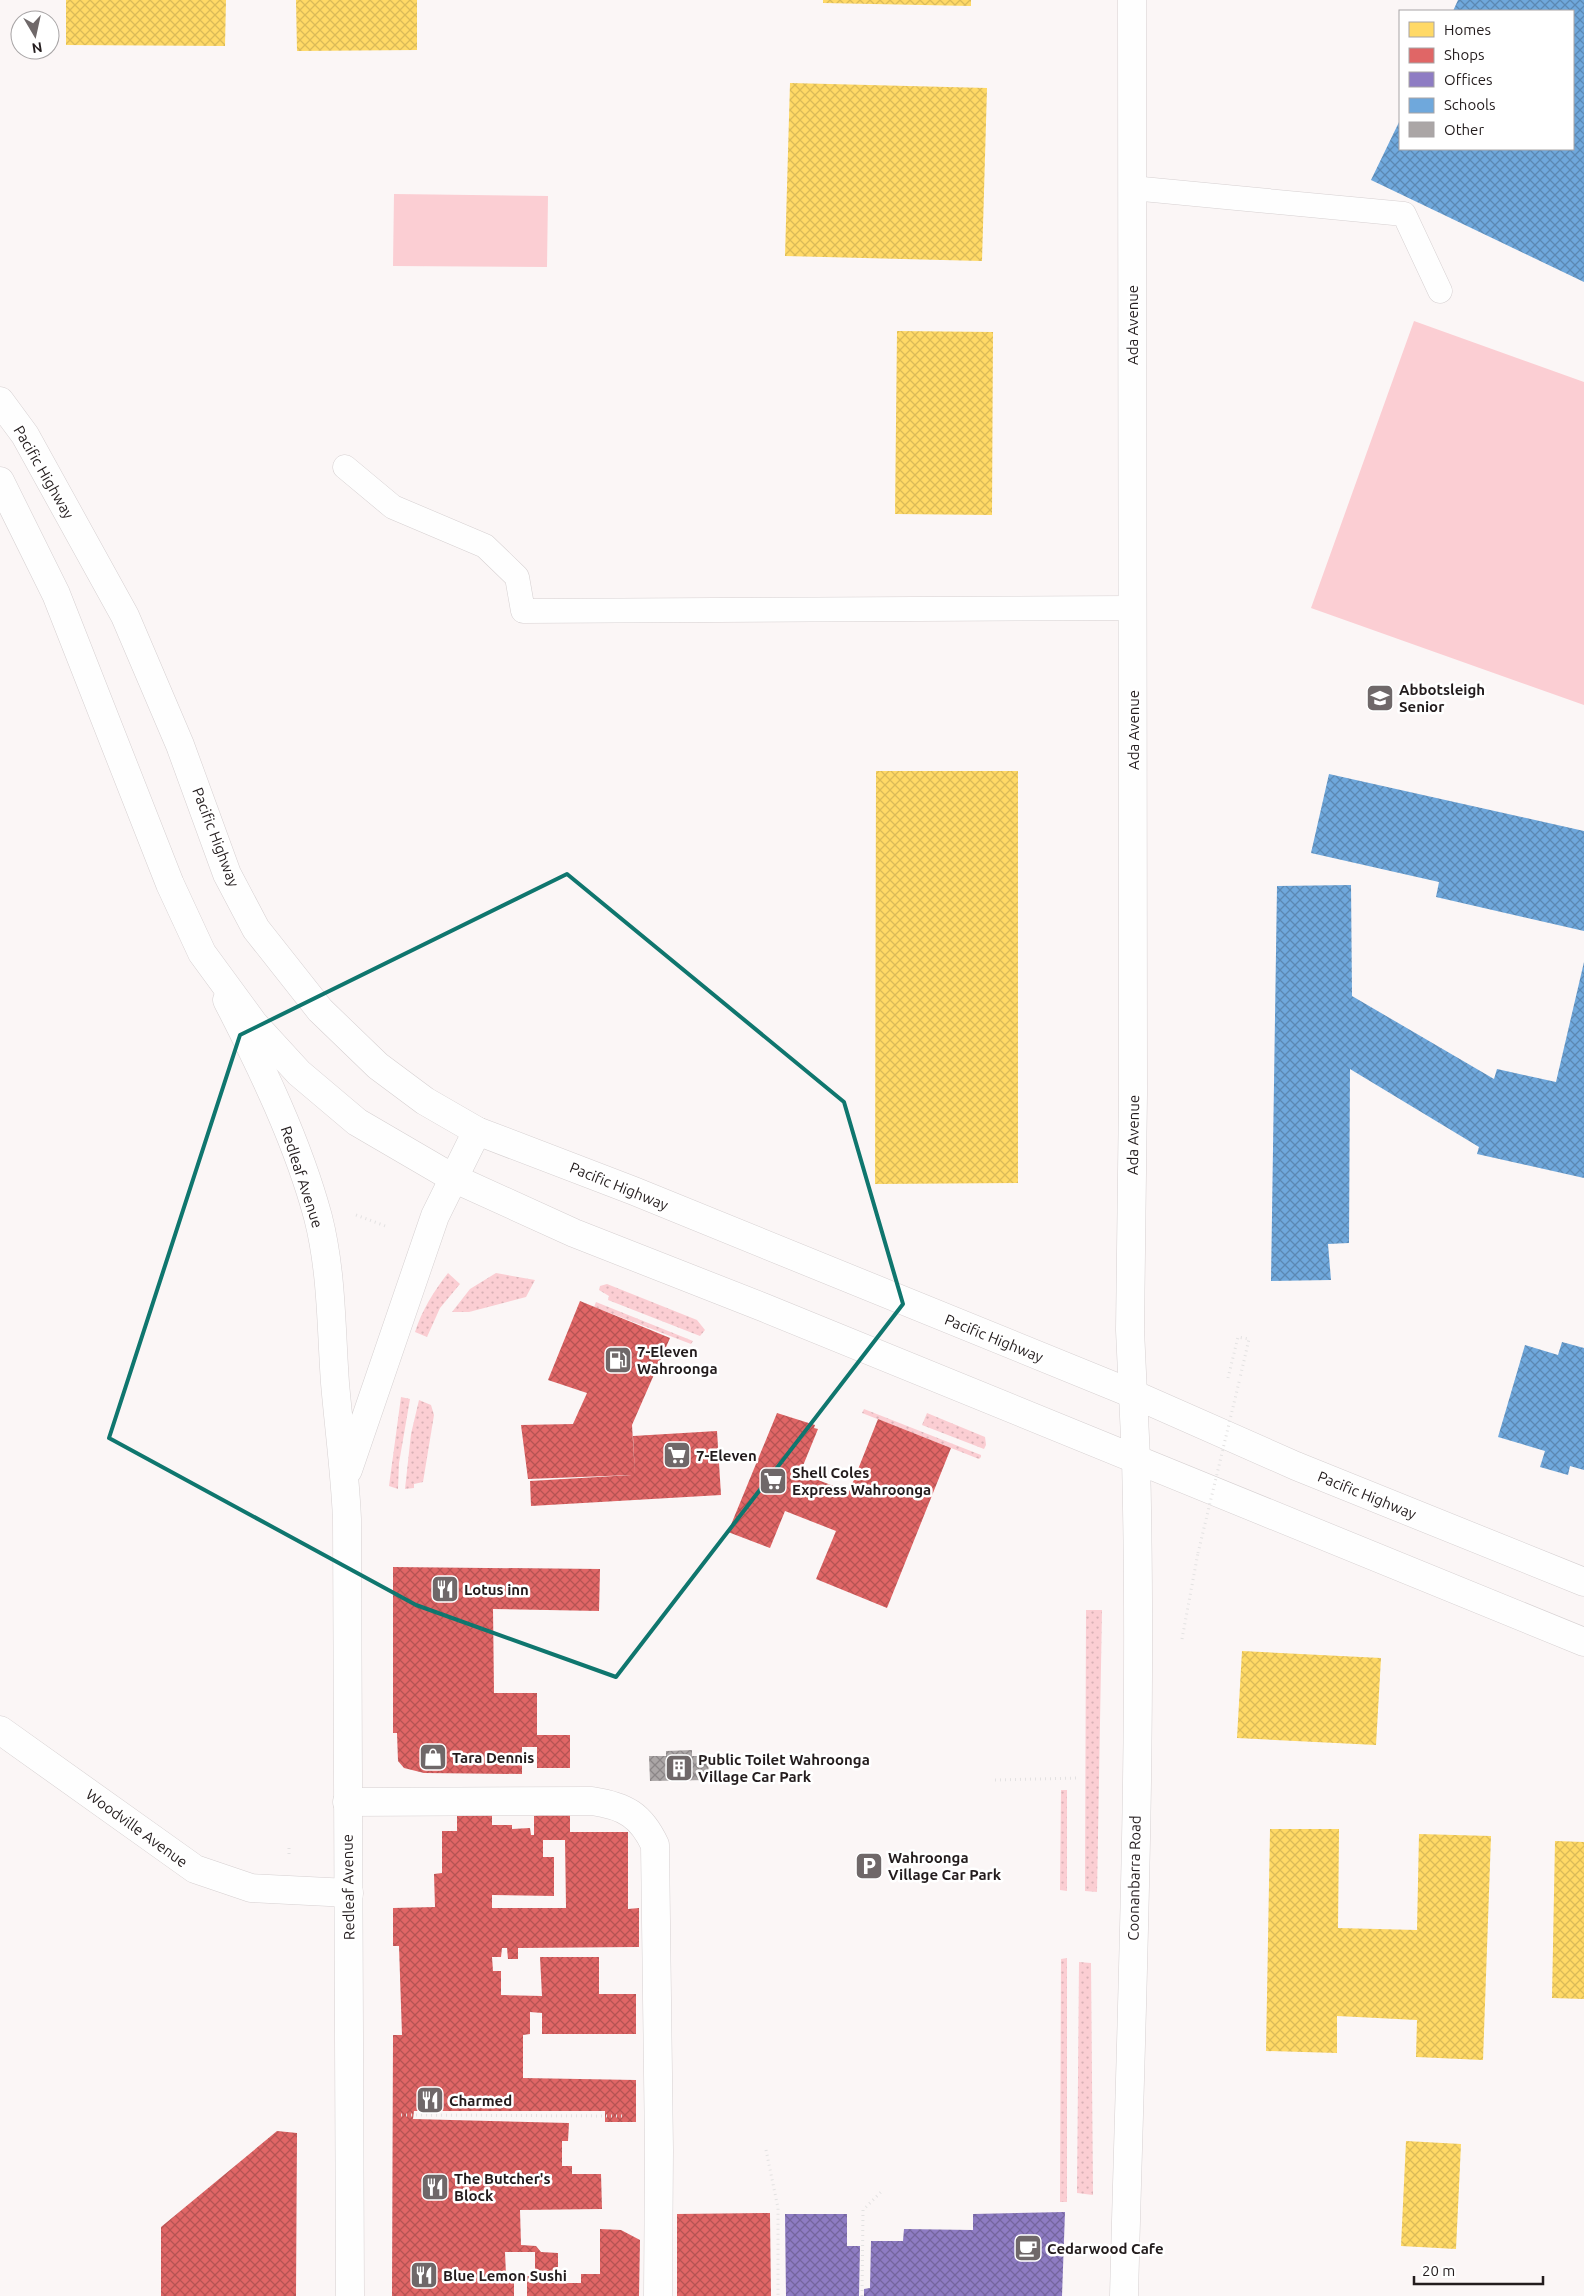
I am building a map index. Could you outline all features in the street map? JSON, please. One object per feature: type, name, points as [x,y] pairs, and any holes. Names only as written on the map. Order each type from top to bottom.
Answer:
[{"type":"main road","name":"Ada Avenue","points":[[1132,0],[1133,1094],[1130,1330],[1136,1459]]},
{"type":"main road","name":"Pacific Highway","points":[[0,401],[25,435],[126,616],[180,745],[227,874],[256,928],[320,1010],[378,1066],[425,1101],[477,1131],[643,1195],[1133,1394],[1296,1466],[1584,1582]]},
{"type":"main road","points":[[0,481],[56,594],[170,884],[202,953],[254,1024],[299,1073],[358,1122],[453,1178],[574,1233],[1584,1642]]},
{"type":"main road","name":"Redleaf Avenue","points":[[202,953],[241,1026],[286,1128],[318,1219],[331,1293],[335,1382],[346,1479],[347,1802],[350,1893],[350,2296]]},
{"type":"main road","name":"Redleaf Avenue","points":[[346,1479],[435,1216],[477,1131]]},
{"type":"main road","name":"Coonanbarra Road","points":[[1124,2296],[1134,1923],[1138,1635],[1136,1459]]},
{"type":"main road","name":"Woodville Avenue","points":[[0,1730],[195,1870],[251,1888],[350,1893]]},
{"type":"main road","points":[[347,1802],[592,1801],[616,1805],[634,1815],[647,1828],[655,1845],[659,2116],[658,2296]]},
{"type":"lane","points":[[1132,188],[1404,214],[1440,291]]},
{"type":"lane","points":[[345,467],[393,507],[484,546],[517,578],[523,611],[1133,608]]},
{"type":"path","points":[[355,1214],[388,1228]]},
{"type":"path","points":[[1182,1638],[1198,1553],[1248,1339],[1238,1337],[1228,1378]]},
{"type":"path","points":[[996,1780],[1077,1778]]},
{"type":"path","points":[[401,2115],[659,2116]]},
{"type":"path","points":[[766,2150],[778,2208],[778,2296]]},
{"type":"path","points":[[862,2296],[863,2210],[883,2190]]},
{"type":"highlighted area","points":[[567,874],[844,1102],[903,1304],[616,1677],[416,1605],[109,1438],[240,1035]]},
{"type":"shaded area","points":[[394,194],[548,196],[547,267],[393,266]]},
{"type":"shaded area","points":[[1414,321],[1584,382],[1584,705],[1311,608]]},
{"type":"shaded area","points":[[448,1273],[460,1284],[440,1308],[427,1337],[415,1332],[429,1301]]},
{"type":"shaded area","points":[[496,1273],[535,1280],[526,1297],[469,1312],[452,1312],[470,1289]]},
{"type":"shaded area","points":[[607,1284],[697,1320],[705,1330],[700,1336],[608,1300],[609,1296],[599,1290],[600,1286]]},
{"type":"shaded area","points":[[596,1302],[693,1341],[691,1344],[594,1307]]},
{"type":"shaded area","points":[[401,1397],[410,1399],[399,1463],[398,1489],[389,1486]]},
{"type":"shaded area","points":[[419,1400],[431,1405],[434,1415],[423,1482],[414,1484],[414,1488],[405,1489],[411,1434]]},
{"type":"shaded area","points":[[864,1409],[981,1455],[981,1457],[979,1459],[862,1413]]},
{"type":"shaded area","points":[[927,1413],[985,1437],[986,1445],[984,1449],[922,1425]]},
{"type":"shaded area","points":[[1086,1610],[1102,1610],[1097,1892],[1085,1891]]},
{"type":"shaded area","points":[[1061,1790],[1067,1790],[1067,1891],[1060,1890]]},
{"type":"shaded area","points":[[1067,1958],[1067,2202],[1060,2202],[1061,1959]]},
{"type":"shaded area","points":[[1079,1962],[1091,1963],[1093,2195],[1077,2193]]},
{"type":"building: Homes","points":[[66,0],[226,0],[225,46],[66,45]]},
{"type":"building: Homes","points":[[296,0],[417,0],[417,50],[297,51]]},
{"type":"building: Homes","points":[[823,0],[971,0],[971,6],[823,3]]},
{"type":"building: Homes","points":[[790,83],[987,88],[982,261],[785,256]]},
{"type":"building: Homes","points":[[897,331],[993,332],[992,515],[895,514]]},
{"type":"building: Homes","points":[[876,771],[1018,771],[1018,1183],[875,1184]]},
{"type":"building: Homes","points":[[1242,1651],[1381,1658],[1376,1745],[1237,1738]]},
{"type":"building: Homes","points":[[1270,1829],[1339,1829],[1338,1928],[1417,1930],[1419,1834],[1491,1836],[1483,2060],[1416,2057],[1417,2020],[1337,2016],[1337,2053],[1266,2051]]},
{"type":"building: Homes","points":[[1555,1841],[1584,1842],[1584,1999],[1552,1998]]},
{"type":"building: Homes","points":[[1406,2141],[1461,2144],[1456,2249],[1401,2246]]},
{"type":"building: Shops","points":[[580,1301],[670,1338],[632,1425],[635,1475],[633,1436],[717,1431],[721,1495],[531,1506],[530,1481],[632,1475],[528,1479],[521,1425],[573,1424],[587,1393],[548,1380]]},
{"type":"building: Shops","points":[[777,1413],[815,1425],[814,1428],[818,1429],[800,1473],[849,1492],[878,1419],[951,1448],[887,1608],[816,1579],[836,1531],[785,1511],[770,1548],[728,1532]]},
{"type":"building: Shops","points":[[393,1567],[600,1569],[599,1611],[493,1609],[494,1693],[537,1693],[537,1735],[570,1735],[570,1768],[537,1768],[537,1747],[522,1747],[522,1774],[424,1773],[404,1768],[398,1761],[397,1733],[393,1733]]},
{"type":"building: Shops","points":[[457,1813],[492,1814],[492,1825],[512,1825],[512,1829],[530,1828],[531,1835],[534,1835],[534,1816],[570,1814],[570,1832],[628,1832],[628,1909],[639,1908],[639,1947],[518,1948],[518,1959],[508,1959],[507,1948],[502,1948],[501,1957],[492,1957],[493,1971],[501,1971],[501,1995],[542,1996],[540,1957],[599,1957],[599,1994],[636,1994],[636,2034],[542,2034],[542,2013],[530,2012],[530,2034],[523,2035],[523,2078],[636,2080],[636,2122],[605,2122],[605,2111],[414,2111],[413,2119],[569,2123],[568,2141],[562,2141],[562,2166],[572,2166],[572,2174],[601,2174],[602,2209],[520,2210],[521,2245],[536,2246],[541,2252],[558,2253],[558,2283],[581,2283],[581,2274],[600,2274],[600,2229],[621,2230],[640,2240],[639,2296],[527,2296],[527,2276],[535,2276],[535,2252],[505,2252],[506,2275],[514,2276],[514,2296],[392,2296],[393,2035],[402,2035],[399,1946],[393,1946],[393,1908],[435,1907],[434,1874],[442,1873],[442,1831],[457,1831]],"holes":[[[543,1840],[565,1840],[566,1908],[492,1908],[492,1895],[554,1896],[554,1857],[543,1857]]]},
{"type":"building: Shops","points":[[277,2131],[297,2133],[296,2296],[161,2296],[161,2227]]},
{"type":"building: Shops","points":[[770,2213],[771,2296],[677,2296],[677,2214]]},
{"type":"building: Offices","points":[[1065,2212],[1062,2296],[864,2296],[864,2289],[870,2288],[871,2241],[903,2241],[904,2229],[973,2230],[973,2214]]},
{"type":"building: Offices","points":[[785,2214],[847,2214],[847,2246],[860,2246],[859,2296],[786,2296]]},
{"type":"building: Schools","points":[[1458,0],[1584,0],[1584,282],[1371,180],[1399,122],[1399,150],[1574,150],[1574,10],[1453,10]]},
{"type":"building: Schools","points":[[1329,774],[1584,831],[1584,931],[1436,897],[1439,882],[1311,853]]},
{"type":"building: Schools","points":[[1351,885],[1352,996],[1494,1079],[1497,1069],[1556,1082],[1584,962],[1584,1178],[1477,1154],[1479,1147],[1350,1069],[1349,1243],[1328,1244],[1331,1280],[1271,1281],[1277,886]]},
{"type":"building: Schools","points":[[1562,1342],[1584,1348],[1584,1470],[1570,1466],[1568,1475],[1540,1467],[1545,1451],[1498,1437],[1525,1345],[1558,1355]]},
{"type":"building: Other","name":"Public Toilet Wahroonga Village Car Park","points":[[692,1750],[692,1756],[708,1756],[709,1780],[650,1781],[649,1756],[666,1756],[666,1751]]},
{"type":"place","name":"Abbotsleigh Senior","points":[[1380,698]]},
{"type":"place","name":"7-Eleven Wahroonga","points":[[618,1360]]},
{"type":"place","name":"7-Eleven","points":[[677,1455]]},
{"type":"place","name":"Shell Coles Express Wahroonga","points":[[773,1481]]},
{"type":"place","name":"Lotus inn","points":[[445,1589]]},
{"type":"place","name":"Tara Dennis","points":[[433,1757]]},
{"type":"place","name":"Public Toilet Wahroonga Village Car Park","points":[[679,1768]]},
{"type":"place","name":"Wahroonga Village Car Park","points":[[869,1866]]},
{"type":"place","name":"Charmed","points":[[430,2100]]},
{"type":"place","name":"The Butcher's Block","points":[[435,2187]]},
{"type":"place","name":"Cedarwood Cafe","points":[[1028,2248]]},
{"type":"place","name":"Blue Lemon Sushi","points":[[424,2275]]}]
